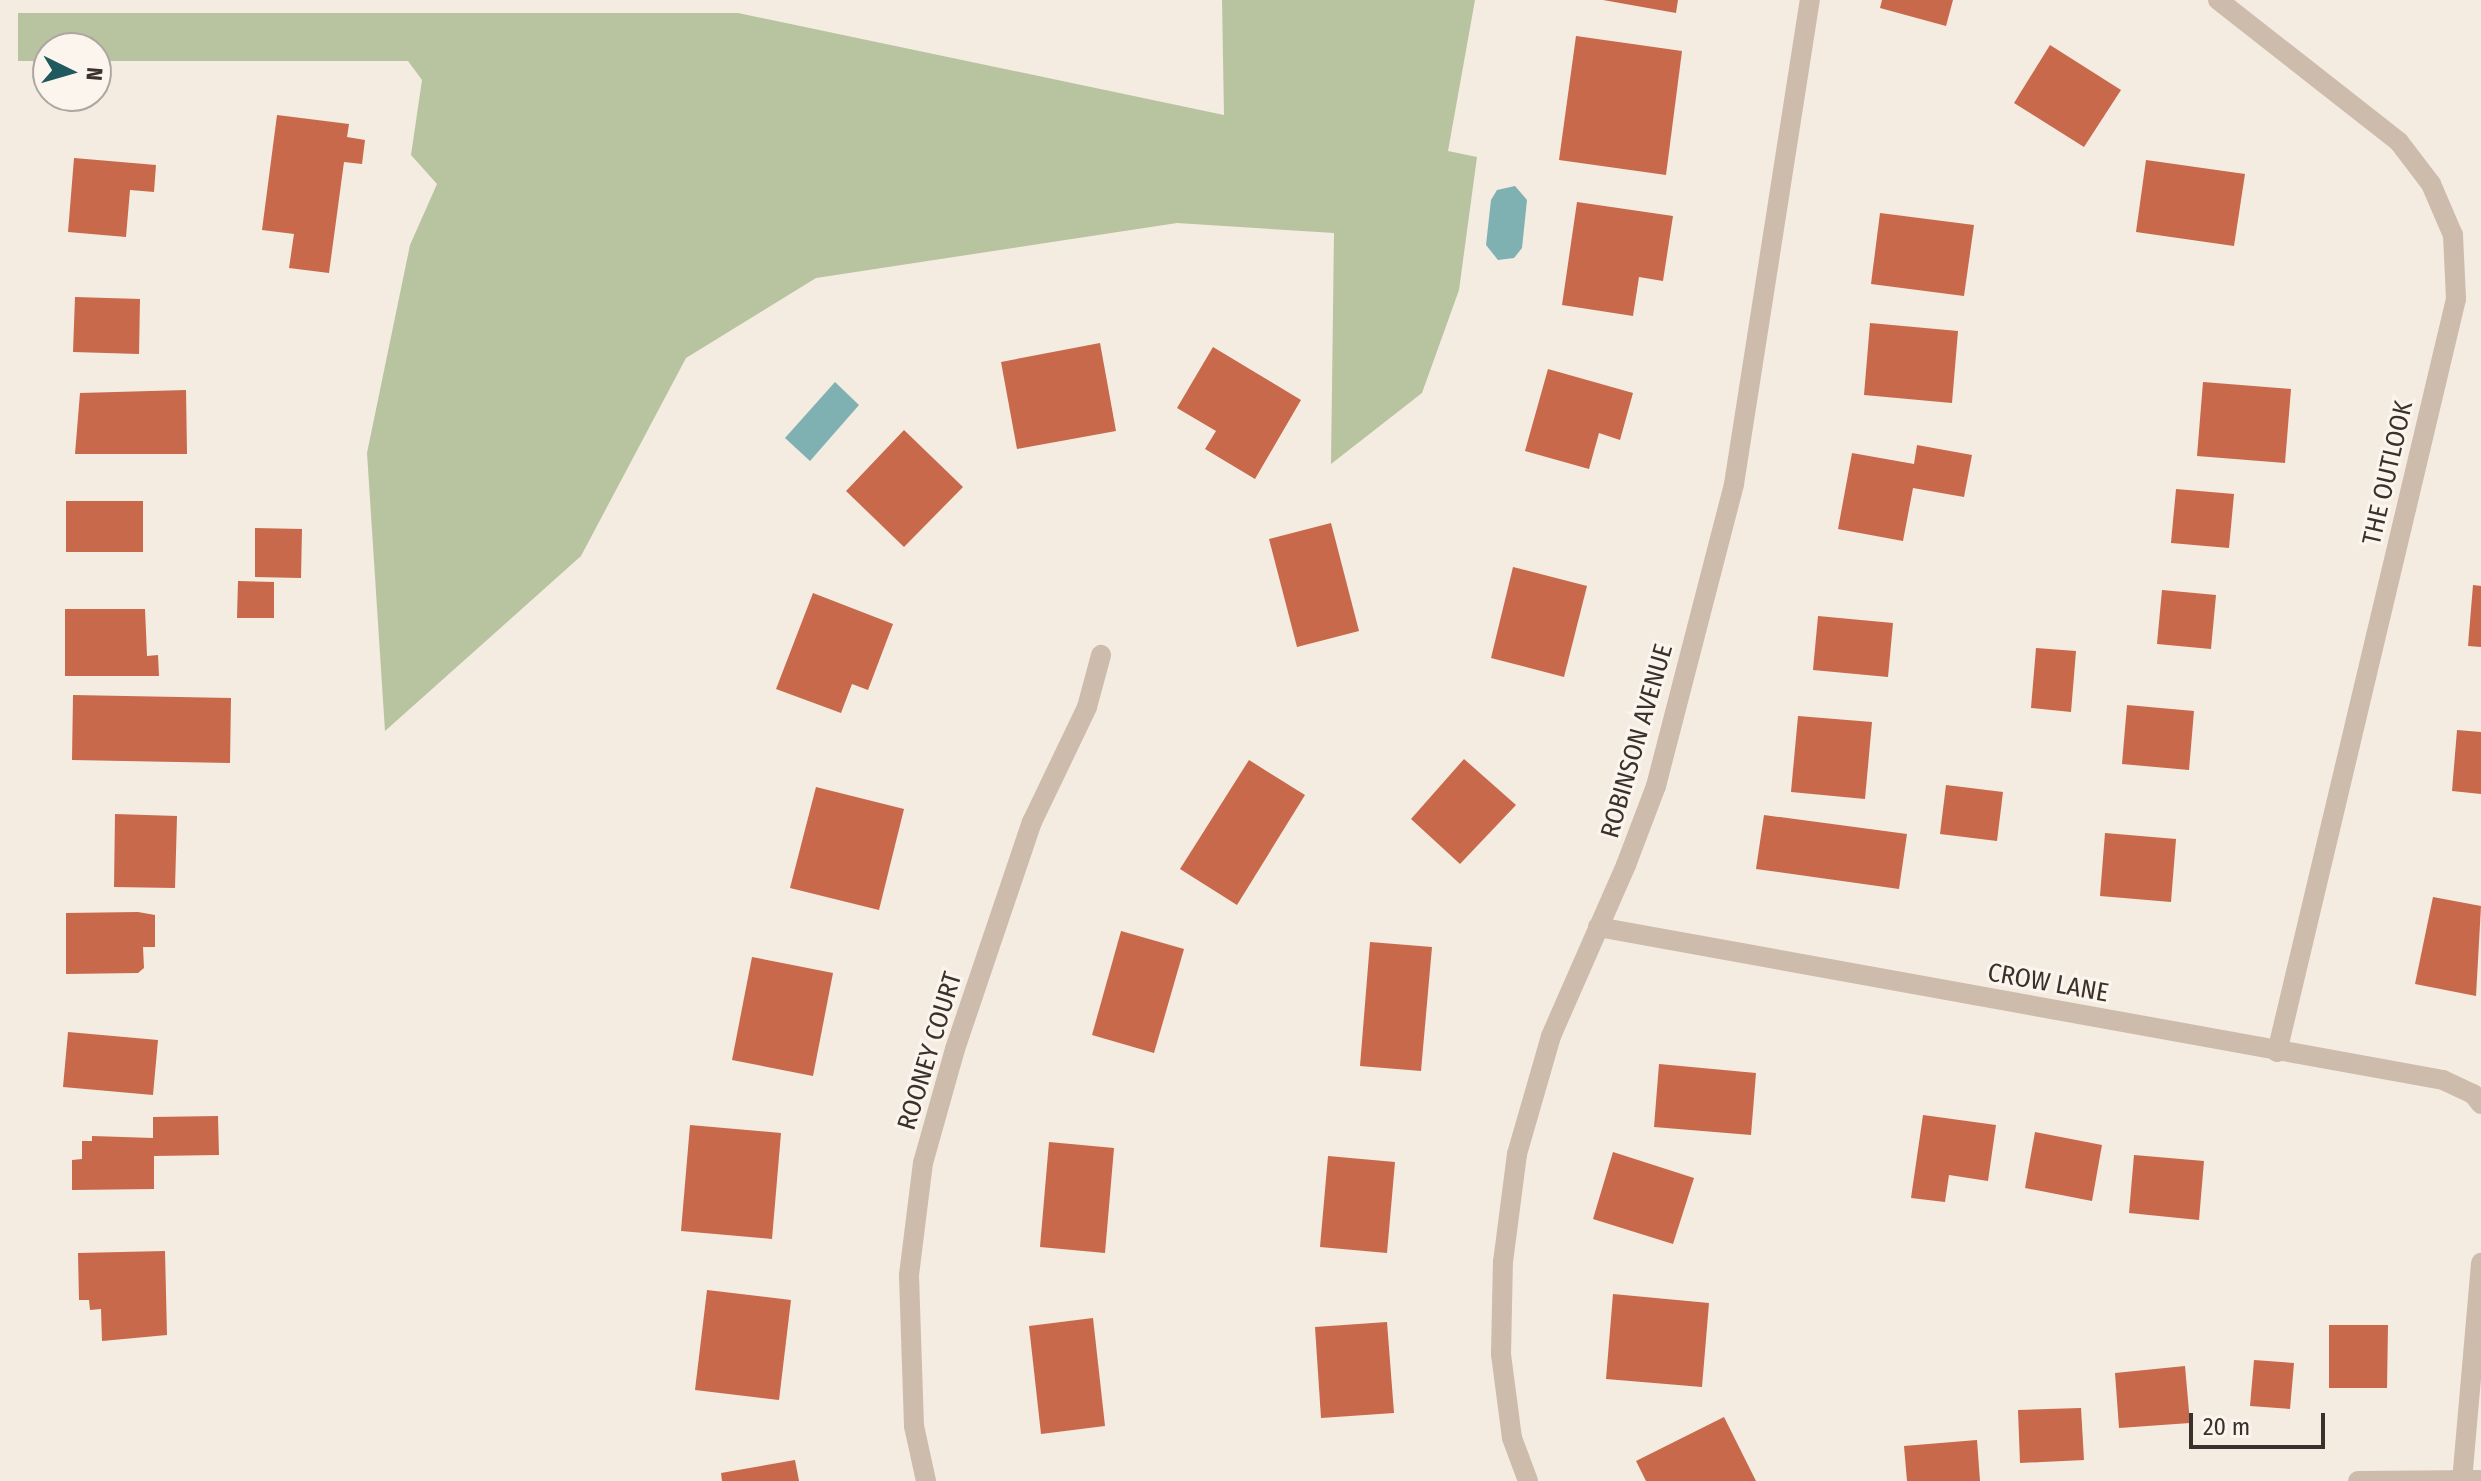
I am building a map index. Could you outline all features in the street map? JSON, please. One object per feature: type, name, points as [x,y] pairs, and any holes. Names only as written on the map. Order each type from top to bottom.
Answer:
[{"type":"street","name":"ROBINSON AVENUE","points":[[1528,1481],[1512,1438],[1501,1354],[1503,1262],[1517,1154],[1551,1036],[1656,786],[1734,484],[1810,0]]},
{"type":"street","name":"THE OUTLOOK","points":[[2218,0],[2399,142],[2431,184],[2453,235],[2456,299],[2277,1052]]},
{"type":"street","name":"ROONEY COURT","points":[[926,1481],[914,1426],[909,1275],[923,1163],[955,1049],[1032,822],[1087,707],[1101,655]]},
{"type":"street","name":"CROW LANE","points":[[1598,927],[2443,1080],[2481,1104]]},
{"type":"street","points":[[2462,1481],[2481,1263]]},
{"type":"street","points":[[2358,1481],[2481,1480]]},
{"type":"green space","points":[[1222,0],[1475,0],[1448,151],[1477,157],[1459,290],[1422,393],[1331,464],[1334,233],[1177,223],[816,278],[686,358],[581,556],[385,731],[367,453],[410,245],[437,184],[411,155],[422,80],[408,61],[112,61],[112,32],[32,32],[32,61],[18,61],[18,13],[738,13],[1224,115]]},
{"type":"water","points":[[1515,186],[1527,200],[1522,248],[1514,258],[1498,260],[1486,245],[1491,200],[1497,190]]},
{"type":"water","points":[[835,382],[859,405],[810,461],[785,438]]},
{"type":"building","points":[[1603,0],[1678,0],[1676,13]]},
{"type":"building","points":[[1882,0],[1953,0],[1946,26],[1880,8]]},
{"type":"building","points":[[1576,36],[1682,51],[1666,175],[1559,160]]},
{"type":"building","points":[[2050,45],[2121,90],[2084,147],[2014,103]]},
{"type":"building","points":[[277,115],[349,124],[347,137],[365,140],[362,164],[344,162],[329,273],[289,268],[294,234],[262,230]]},
{"type":"building","points":[[74,158],[156,165],[154,192],[130,190],[126,237],[68,232]]},
{"type":"building","points":[[2146,160],[2245,174],[2234,246],[2136,232]]},
{"type":"building","points":[[1577,202],[1673,216],[1663,281],[1639,277],[1633,316],[1562,305]]},
{"type":"building","points":[[1880,213],[1974,225],[1964,296],[1871,284]]},
{"type":"building","points":[[75,297],[140,299],[139,354],[73,352]]},
{"type":"building","points":[[1870,323],[1958,331],[1952,403],[1864,395]]},
{"type":"building","points":[[1100,343],[1116,431],[1017,449],[1001,362]]},
{"type":"building","points":[[1213,347],[1301,400],[1255,479],[1205,449],[1216,431],[1177,408]]},
{"type":"building","points":[[1548,369],[1633,393],[1620,440],[1599,433],[1589,469],[1525,451]]},
{"type":"building","points":[[2203,382],[2291,389],[2285,463],[2197,456]]},
{"type":"building","points":[[186,390],[187,454],[75,454],[80,393]]},
{"type":"building","points":[[904,430],[963,487],[904,547],[846,491]]},
{"type":"building","points":[[1917,445],[1972,455],[1964,497],[1913,488],[1903,541],[1838,529],[1852,453],[1914,464]]},
{"type":"building","points":[[2176,489],[2234,494],[2229,548],[2171,543]]},
{"type":"building","points":[[66,501],[143,501],[143,552],[66,552]]},
{"type":"building","points":[[1331,523],[1359,631],[1297,647],[1269,539]]},
{"type":"building","points":[[255,528],[302,529],[301,578],[255,577]]},
{"type":"building","points":[[1513,567],[1587,586],[1564,677],[1491,658]]},
{"type":"building","points":[[238,581],[274,582],[274,618],[237,618]]},
{"type":"building","points":[[2473,585],[2481,586],[2481,647],[2468,646]]},
{"type":"building","points":[[2162,590],[2216,595],[2211,649],[2157,644]]},
{"type":"building","points":[[813,593],[893,624],[868,690],[852,684],[841,713],[776,689]]},
{"type":"building","points":[[65,609],[145,609],[147,656],[158,655],[159,676],[65,676]]},
{"type":"building","points":[[1818,616],[1893,623],[1888,677],[1813,670]]},
{"type":"building","points":[[2036,648],[2076,651],[2071,712],[2031,708]]},
{"type":"building","points":[[73,695],[231,698],[230,763],[72,760]]},
{"type":"building","points":[[2127,705],[2194,711],[2189,770],[2122,764]]},
{"type":"building","points":[[1798,716],[1872,722],[1865,799],[1791,792]]},
{"type":"building","points":[[2457,730],[2481,732],[2481,794],[2452,791]]},
{"type":"building","points":[[1464,759],[1516,805],[1460,864],[1411,819]]},
{"type":"building","points":[[1249,760],[1305,795],[1237,905],[1180,869]]},
{"type":"building","points":[[1946,785],[2003,792],[1997,841],[1940,834]]},
{"type":"building","points":[[816,787],[904,809],[879,910],[790,888]]},
{"type":"building","points":[[115,814],[177,816],[175,888],[114,887]]},
{"type":"building","points":[[1764,815],[1907,834],[1899,889],[1756,869]]},
{"type":"building","points":[[2105,833],[2176,839],[2171,902],[2100,896]]},
{"type":"building","points":[[2433,897],[2481,906],[2476,996],[2415,984]]},
{"type":"building","points":[[138,912],[155,915],[155,947],[143,947],[144,968],[138,973],[66,974],[66,913]]},
{"type":"building","points":[[1121,931],[1184,949],[1154,1053],[1092,1035]]},
{"type":"building","points":[[1370,942],[1432,947],[1421,1071],[1360,1066]]},
{"type":"building","points":[[752,957],[833,973],[813,1076],[732,1060]]},
{"type":"building","points":[[68,1032],[158,1040],[153,1095],[63,1087]]},
{"type":"building","points":[[1659,1064],[1756,1073],[1751,1135],[1654,1127]]},
{"type":"building","points":[[1923,1115],[1996,1125],[1988,1181],[1949,1175],[1945,1202],[1911,1198]]},
{"type":"building","points":[[218,1116],[219,1155],[154,1156],[154,1189],[72,1190],[72,1160],[82,1159],[82,1141],[92,1141],[92,1136],[153,1138],[153,1117]]},
{"type":"building","points":[[690,1125],[781,1133],[772,1239],[681,1231]]},
{"type":"building","points":[[2035,1132],[2102,1145],[2092,1201],[2025,1188]]},
{"type":"building","points":[[1049,1142],[1114,1148],[1105,1253],[1040,1247]]},
{"type":"building","points":[[1613,1152],[1694,1178],[1673,1244],[1593,1219]]},
{"type":"building","points":[[2134,1155],[2204,1161],[2199,1220],[2129,1213]]},
{"type":"building","points":[[1328,1156],[1395,1162],[1387,1253],[1320,1247]]},
{"type":"building","points":[[165,1251],[167,1335],[102,1341],[101,1309],[90,1310],[89,1300],[79,1300],[78,1253]]},
{"type":"building","points":[[707,1290],[791,1300],[779,1400],[695,1390]]},
{"type":"building","points":[[1613,1294],[1709,1303],[1702,1387],[1606,1379]]},
{"type":"building","points":[[1093,1318],[1105,1426],[1041,1434],[1029,1326]]},
{"type":"building","points":[[1387,1322],[1394,1413],[1321,1418],[1315,1327]]},
{"type":"building","points":[[2329,1325],[2388,1325],[2387,1388],[2329,1388]]},
{"type":"building","points":[[2254,1360],[2294,1363],[2290,1409],[2250,1406]]},
{"type":"building","points":[[2185,1366],[2190,1423],[2119,1428],[2115,1373]]},
{"type":"building","points":[[2081,1408],[2084,1460],[2020,1463],[2018,1410]]},
{"type":"building","points":[[1724,1417],[1756,1481],[1646,1481],[1636,1461]]},
{"type":"building","points":[[1977,1440],[1980,1481],[1907,1481],[1904,1446]]},
{"type":"building","points":[[795,1460],[799,1481],[722,1481],[721,1473]]}]
